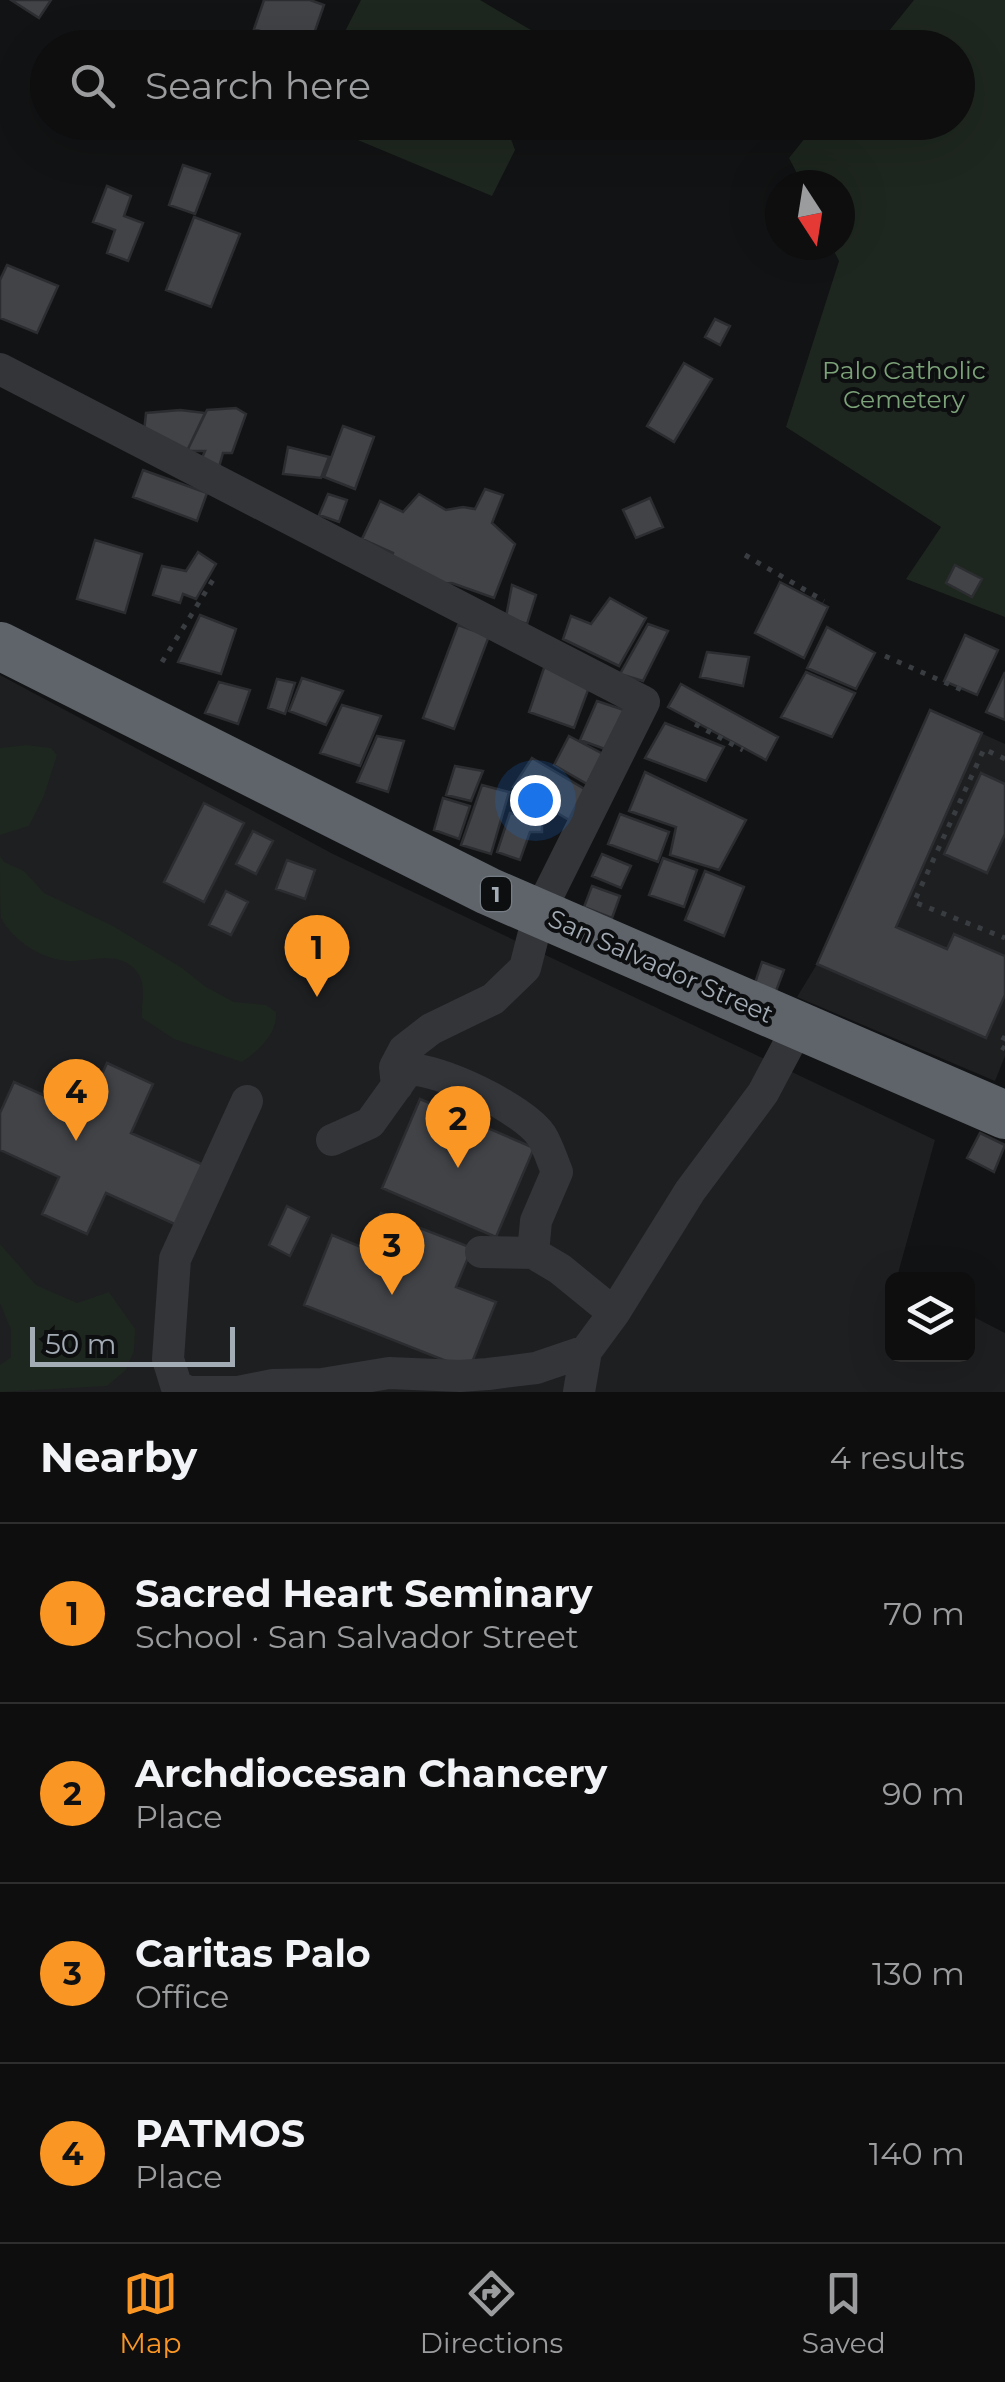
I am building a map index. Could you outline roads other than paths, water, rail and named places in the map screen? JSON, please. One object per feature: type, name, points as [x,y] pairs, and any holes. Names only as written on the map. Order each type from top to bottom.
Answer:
[{"type":"highway","name":"San Salvador Street","points":[[0,646],[488,891],[1005,1115]]},
{"type":"street","points":[[0,368],[644,702],[539,913],[525,968],[493,1000],[430,1029],[404,1050],[395,1067],[397,1086]]},
{"type":"street","points":[[579,1392],[586,1350],[614,1313],[690,1191],[762,1093],[798,1027]]},
{"type":"street","points":[[332,1140],[370,1123],[408,1070],[422,1068],[464,1085],[516,1114],[540,1133],[558,1172],[536,1221],[533,1253]]},
{"type":"street","points":[[247,1101],[175,1259],[168,1360],[176,1385],[188,1392],[238,1392],[389,1373],[474,1375],[536,1368],[586,1350]]},
{"type":"street","points":[[481,1252],[533,1253],[614,1313]]},
{"type":"place","name":"Sacred Heart Seminary","points":[[317,997]]},
{"type":"place","name":"PATMOS","points":[[76,1141]]},
{"type":"place","name":"Archdiocesan Chancery","points":[[458,1168]]},
{"type":"place","name":"Caritas Palo","points":[[392,1295]]},
{"type":"park label","name":"Palo Catholic Cemetery","points":[[904,384]]}]
